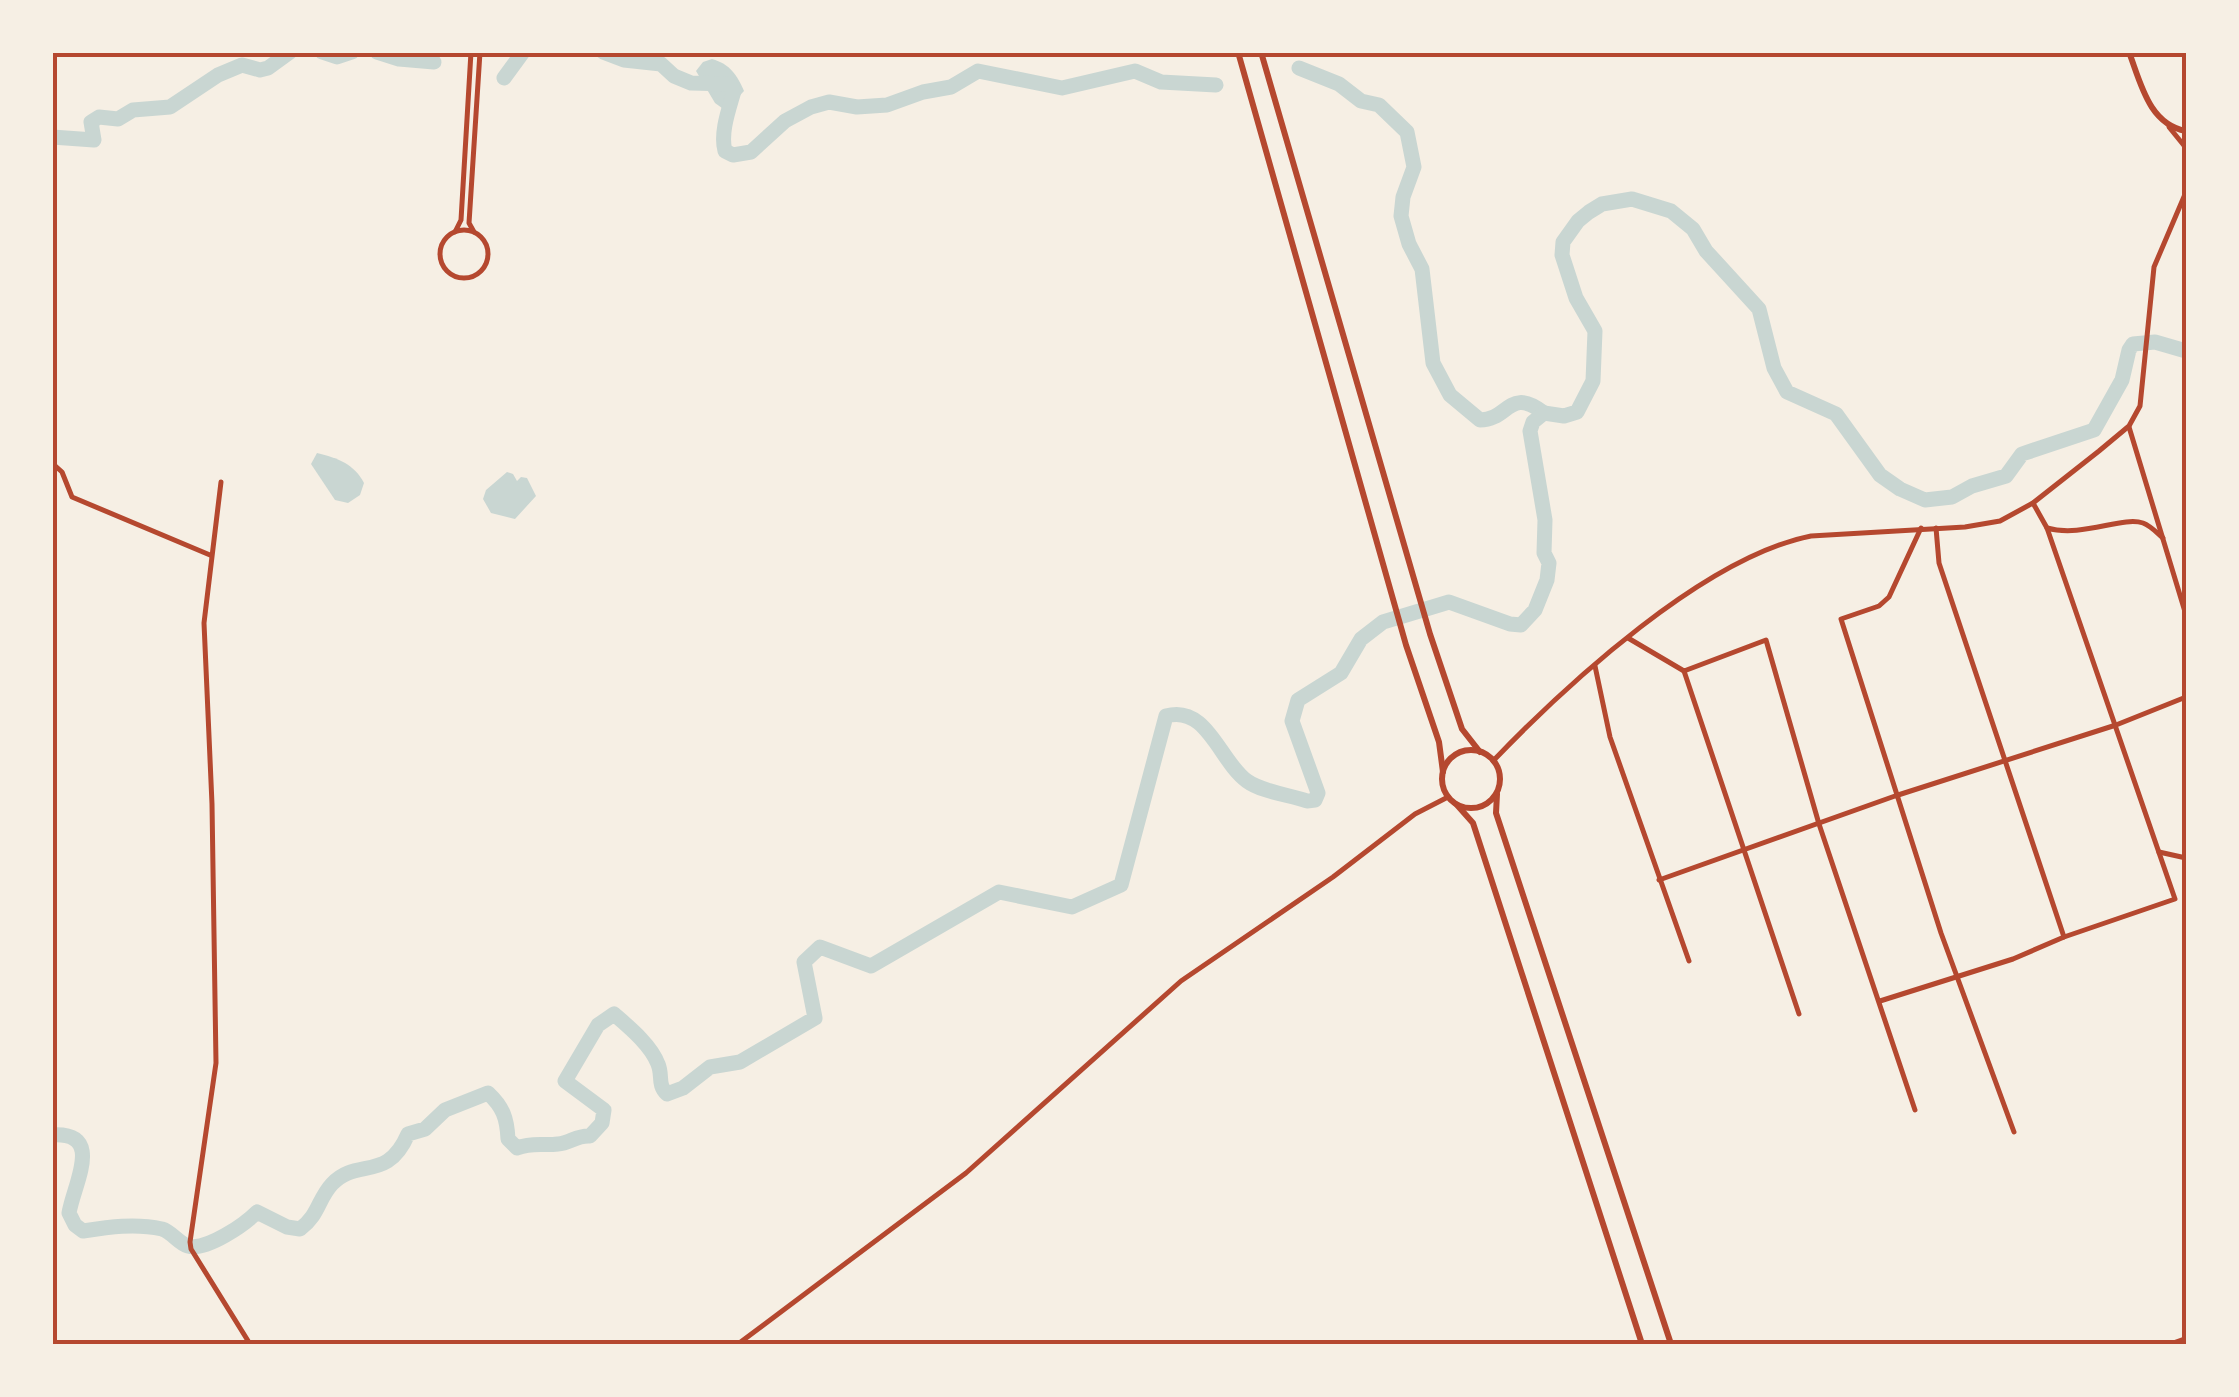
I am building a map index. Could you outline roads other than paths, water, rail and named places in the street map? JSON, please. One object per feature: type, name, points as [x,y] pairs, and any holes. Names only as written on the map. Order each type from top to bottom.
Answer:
[{"type":"main road","points":[[1238,52],[1382,563],[1439,742],[1443,788],[1473,823],[1642,1344]]},
{"type":"main road","points":[[1261,52],[1430,634],[1462,729],[1480,752],[1494,760],[1500,776],[1495,807],[1498,822],[1671,1344]]},
{"type":"main road","points":[[2129,52],[2150,105],[2169,127],[2186,130]]},
{"type":"main road","points":[[1443,772],[1455,755],[1480,752]]},
{"type":"main road","points":[[1457,805],[1481,807],[1497,794]]},
{"type":"main road","points":[[2172,1344],[2186,1340]]},
{"type":"street","points":[[472,52],[460,220],[455,232],[442,243],[440,258],[450,274],[466,278],[480,272],[488,257],[485,243],[469,222],[480,52]]},
{"type":"street","points":[[2169,127],[2186,148]]},
{"type":"street","points":[[1494,760],[1530,722],[1628,638],[1745,558],[1788,540],[1834,533],[2000,521],[2033,503],[2128,426],[2142,394],[2154,268],[2186,192]]},
{"type":"street","points":[[455,232],[474,232]]},
{"type":"street","points":[[2128,426],[2186,615]]},
{"type":"street","points":[[52,463],[62,472],[72,497],[210,555]]},
{"type":"street","points":[[221,482],[204,624],[212,804],[216,1063],[191,1246],[250,1344]]},
{"type":"street","points":[[1880,1001],[2014,958],[2175,899],[2046,528],[2033,503]]},
{"type":"street","points":[[2046,528],[2088,531],[2132,522],[2145,524],[2165,540]]},
{"type":"street","points":[[1922,528],[1889,598],[1879,606],[1841,619],[1895,796],[2014,1132]]},
{"type":"street","points":[[1936,528],[1939,563],[2064,937]]},
{"type":"street","points":[[1628,638],[1684,671],[1799,1014]]},
{"type":"street","points":[[1684,671],[1766,640],[1818,824],[1915,1110]]},
{"type":"street","points":[[1595,666],[1610,737],[1688,961]]},
{"type":"street","points":[[1659,880],[1895,796],[2116,725],[2186,697]]},
{"type":"street","points":[[738,1344],[966,1173],[1181,981],[1333,877],[1415,814],[1448,797]]},
{"type":"street","points":[[2159,852],[2186,858]]},
{"type":"waterway","points":[[52,137],[94,140],[91,122],[99,117],[118,119],[133,110],[170,107],[218,75],[242,65],[268,68],[290,52]]},
{"type":"waterway","points":[[322,52],[337,57],[352,52]]},
{"type":"waterway","points":[[377,52],[399,59],[434,62]]},
{"type":"waterway","points":[[504,78],[523,52]]},
{"type":"waterway","points":[[603,52],[624,60],[661,64],[674,76],[691,83],[729,84],[734,91],[724,144],[725,151],[733,155],[751,152],[785,121],[811,107],[829,102],[857,107],[887,105],[951,87],[978,71],[1062,88],[1135,71],[1161,82],[1216,85]]},
{"type":"waterway","points":[[1299,68],[1339,84],[1361,101],[1379,105],[1407,132],[1414,167],[1401,216],[1422,269],[1433,363],[1450,395],[1480,420],[1490,419],[1516,403],[1544,413]]},
{"type":"waterway","points":[[52,1135],[68,1136],[82,1150],[69,1213],[83,1231],[152,1227],[166,1230],[184,1245],[196,1246],[225,1235],[257,1212],[300,1229],[327,1190],[342,1176],[391,1159],[408,1134],[425,1129],[445,1110],[488,1093],[501,1108],[508,1139],[517,1148],[590,1136],[602,1123],[604,1110],[565,1081],[598,1025],[614,1014],[650,1050],[667,1094],[683,1088],[710,1067],[740,1062],[815,1018],[804,962],[820,947],[871,966],[999,892],[1072,907],[1121,885],[1166,716],[1192,718],[1203,726],[1237,772],[1253,785],[1315,800],[1318,793],[1292,721],[1298,700],[1341,673],[1361,639],[1383,622],[1449,602],[1510,624],[1521,625],[1535,610],[1549,563],[1544,553],[1545,520],[1530,431],[1533,422],[1544,413],[1564,416],[1577,412],[1593,381],[1595,331],[1576,298],[1562,255],[1563,242],[1578,221],[1602,204],[1632,199],[1671,211],[1693,229],[1706,251],[1759,309],[1774,368],[1787,392],[1836,414],[1880,475],[1925,500],[1952,497],[1972,486],[2006,476],[2022,454],[2094,430],[2122,380],[2133,344],[2155,342],[2186,351]]}]
